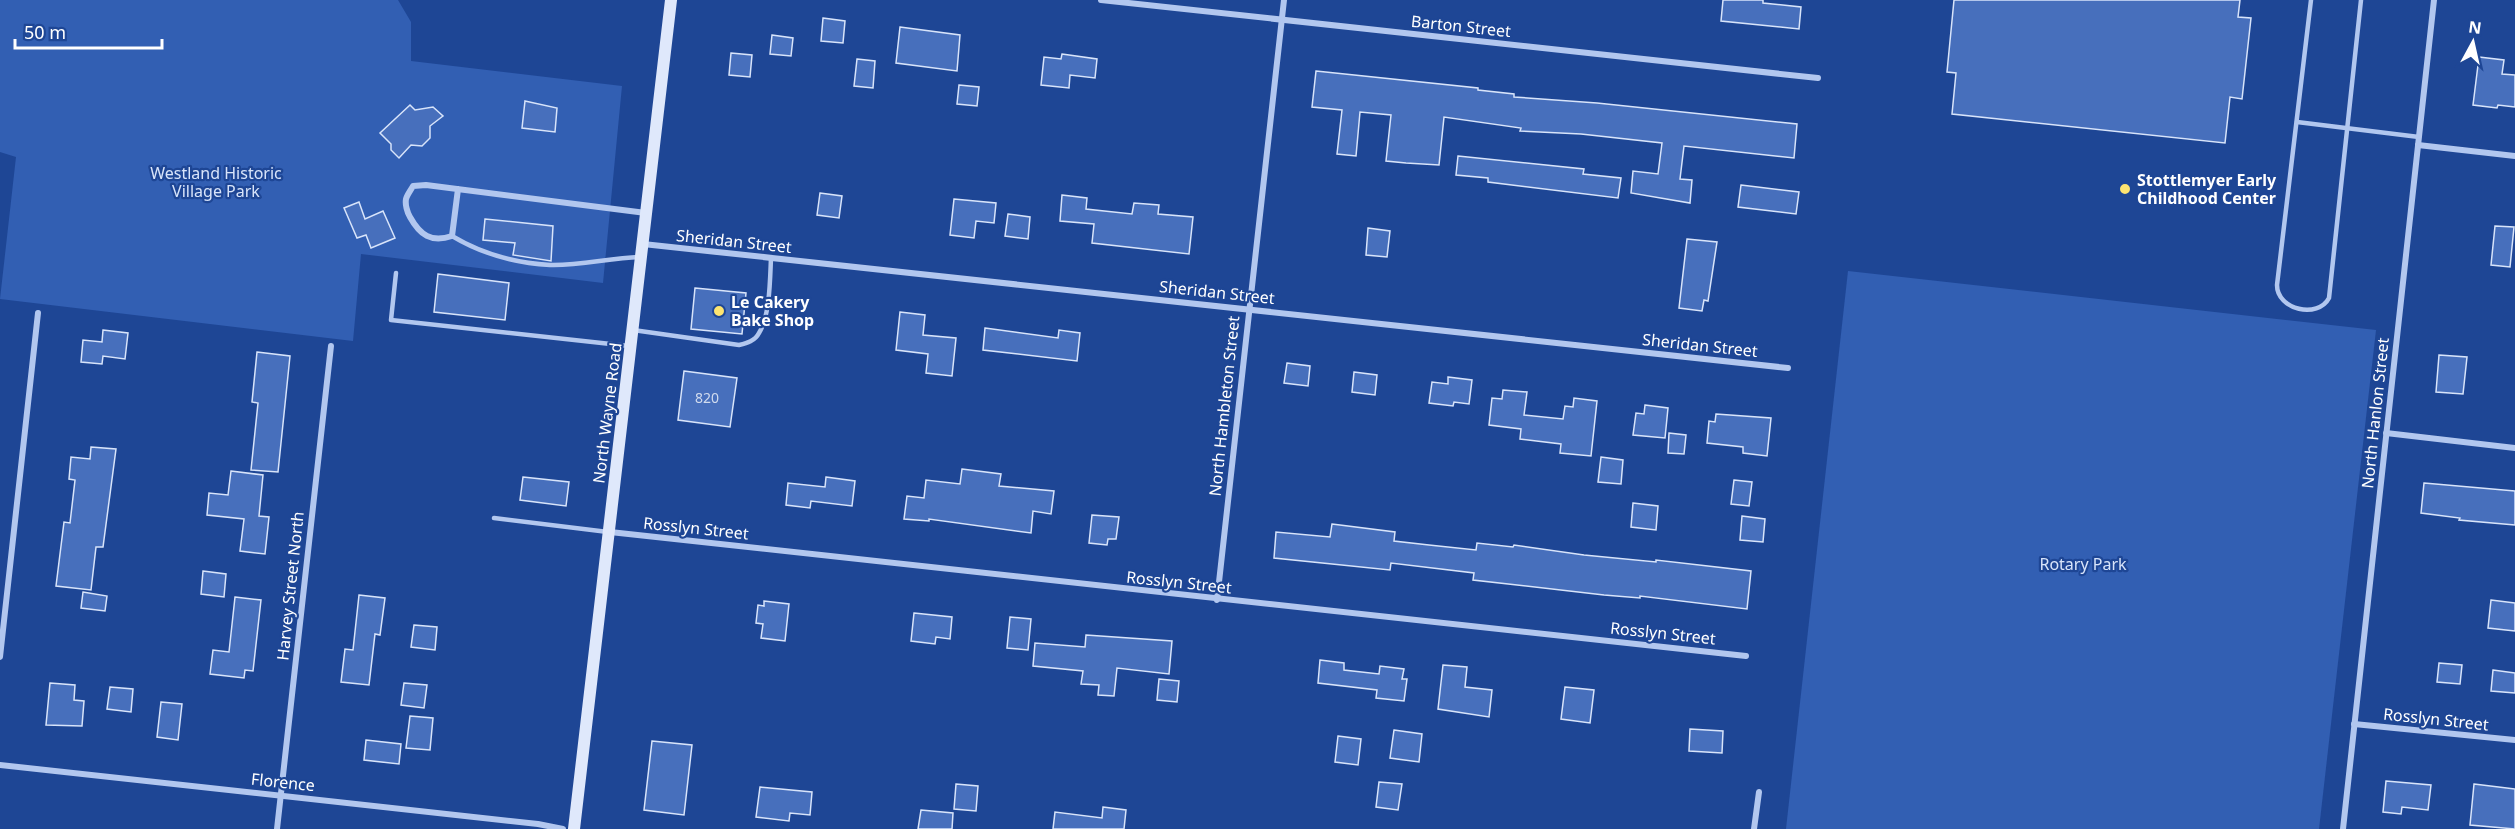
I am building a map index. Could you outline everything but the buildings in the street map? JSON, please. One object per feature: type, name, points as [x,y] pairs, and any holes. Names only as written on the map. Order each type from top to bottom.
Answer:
[{"type":"main road","name":"North Wayne Road","points":[[574,829],[671,0]]},
{"type":"street","name":"Barton Street","points":[[1101,0],[1818,78]]},
{"type":"street","name":"North Hambleton Street","points":[[1217,600],[1284,0]]},
{"type":"street","name":"North Hanlon Street","points":[[2343,829],[2434,0]]},
{"type":"street","points":[[2418,145],[2515,156]]},
{"type":"street","points":[[458,189],[452,236],[442,239],[429,238],[418,232],[407,212],[406,198],[413,186],[426,185],[458,189],[647,213]]},
{"type":"street","name":"Sheridan Street","points":[[642,251],[771,258],[1788,368]]},
{"type":"street","points":[[0,657],[38,313]]},
{"type":"street","name":"Harvey Street North","points":[[276,829],[330,346]]},
{"type":"street","points":[[2386,433],[2515,448]]},
{"type":"street","name":"Rosslyn Street","points":[[610,532],[1746,656]]},
{"type":"street","name":"Rosslyn Street","points":[[2354,724],[2515,740]]},
{"type":"street","name":"Florence","points":[[0,765],[538,824],[564,829]]},
{"type":"street","points":[[1754,829],[1759,792]]},
{"type":"lane","points":[[2311,0],[2277,285],[2280,298],[2296,308],[2318,308],[2326,305],[2329,298],[2361,0]]},
{"type":"lane","points":[[2296,122],[2419,137]]},
{"type":"lane","points":[[452,236],[475,249],[510,260],[550,265],[642,251]]},
{"type":"lane","points":[[633,330],[739,345],[750,342],[759,334],[765,315],[771,258]]},
{"type":"lane","points":[[396,273],[391,320],[632,346]]},
{"type":"lane","points":[[494,518],[610,532]]},
{"type":"green space","name":"Westland Historic Village Park","points":[[0,0],[398,0],[411,22],[411,61],[622,86],[603,283],[361,254],[353,341],[0,299],[16,157],[0,152]]},
{"type":"green space","name":"Rotary Park","points":[[1848,271],[2376,330],[2319,829],[1786,829]]},
{"type":"place","name":"Stottlemyer Early Childhood Center","points":[[2125,189]]},
{"type":"place","name":"Le Cakery Bake Shop","points":[[719,311]]}]
